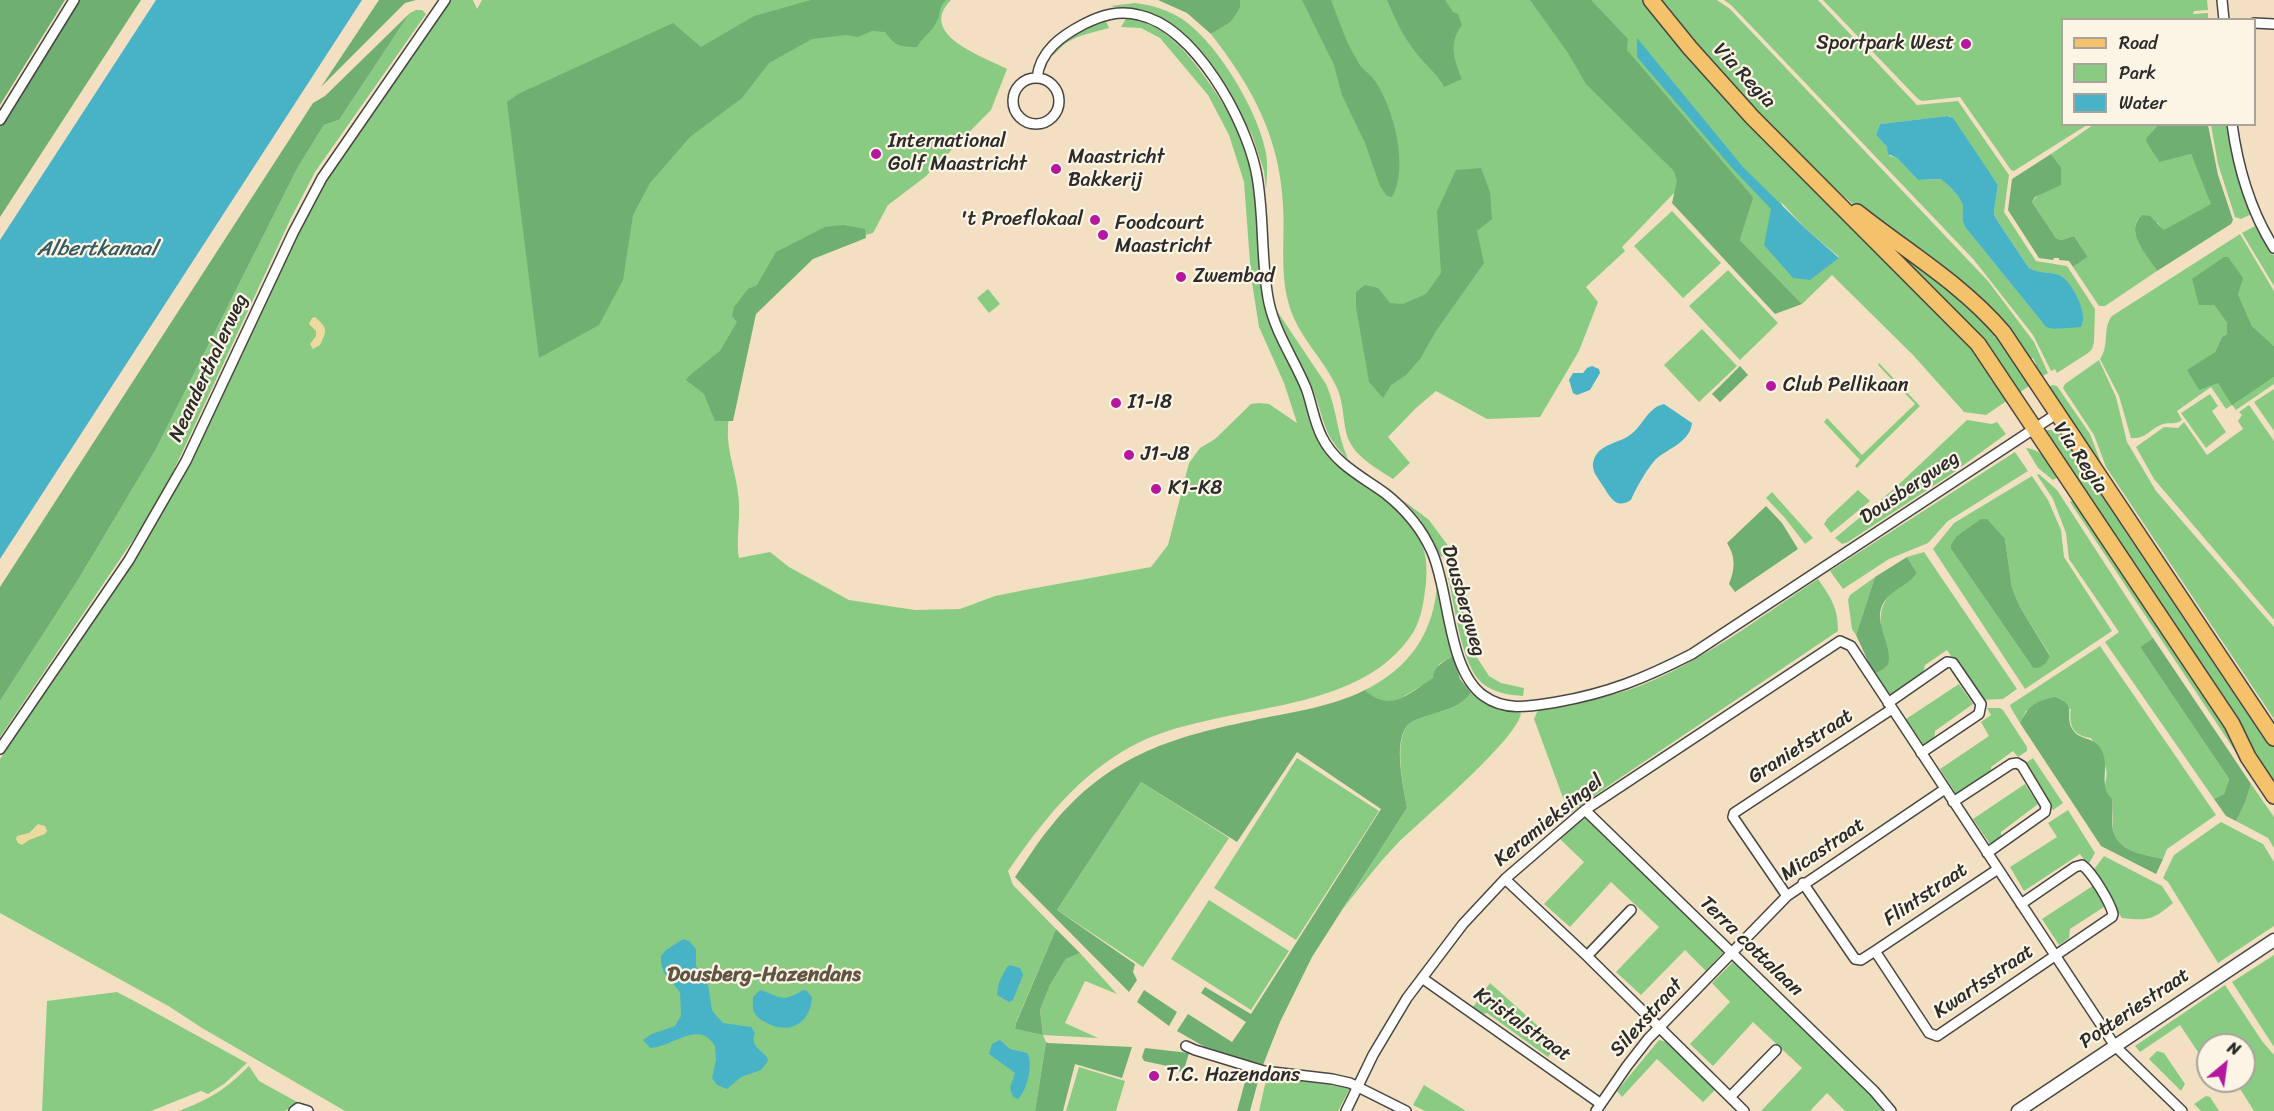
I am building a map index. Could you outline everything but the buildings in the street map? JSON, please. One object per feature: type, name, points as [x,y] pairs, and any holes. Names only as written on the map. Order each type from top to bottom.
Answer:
[{"type":"main road","name":"Via Regia","points":[[1651,0],[1732,95],[1812,175],[1846,213],[1971,336],[1990,361],[2232,724],[2248,757],[2274,796]]},
{"type":"main road","name":"Via Regia","points":[[1812,175],[1954,286],[1991,318],[2018,352],[2274,738]]},
{"type":"street","points":[[0,120],[74,0]]},
{"type":"street","name":"Neanderthalerweg","points":[[0,749],[129,560],[186,461],[293,233],[322,178],[445,0]]},
{"type":"street","points":[[2222,0],[2224,18]]},
{"type":"street","name":"Dousbergweg","points":[[1037,78],[1041,60],[1050,47],[1085,23],[1114,13],[1139,15],[1166,27],[1209,71],[1235,112],[1250,148],[1260,188],[1269,301],[1280,338],[1310,398],[1322,438],[1343,464],[1386,494],[1416,523],[1430,548],[1440,573],[1449,624],[1468,680],[1483,696],[1497,703],[1530,707],[1592,696],[1631,683],[1671,665],[1702,648],[2058,414]]},
{"type":"street","points":[[2256,23],[2274,24]]},
{"type":"street","points":[[1037,78],[1052,84],[1059,97],[1054,115],[1037,124],[1023,120],[1018,115],[1013,102],[1016,89],[1021,84],[1037,78]]},
{"type":"street","points":[[2232,126],[2244,183],[2259,221],[2274,248]]},
{"type":"street","name":"Keramieksingel","points":[[1346,1111],[1353,1085],[1422,978],[1469,917],[1505,879],[1585,810],[1835,642],[1840,641],[1851,646],[1890,706]]},
{"type":"street","name":"Granietstraat","points":[[1787,896],[1733,817],[1734,813],[1890,706],[1947,662],[1953,663],[1981,704],[1979,714],[1921,753]]},
{"type":"street","points":[[1890,706],[2115,1046],[2182,1111]]},
{"type":"street","points":[[1953,802],[2011,764],[2022,766],[2046,806],[2045,812],[1987,853]]},
{"type":"street","name":"Micastraat","points":[[1731,953],[1787,896],[1803,883],[1945,789]]},
{"type":"street","name":"Terra cottalaan","points":[[1585,810],[1874,1091],[1891,1111]]},
{"type":"street","name":"Kwartsstraat","points":[[1875,951],[1933,1036],[1937,1036],[2112,917],[2113,911],[2082,865],[2021,904]]},
{"type":"street","name":"Flintstraat","points":[[1875,951],[1998,869]]},
{"type":"street","points":[[1505,879],[1587,956],[1744,1111]]},
{"type":"street","points":[[1803,883],[1855,959],[1861,960],[1875,951]]},
{"type":"street","points":[[1587,956],[1631,910]]},
{"type":"street","name":"Potteriestraat","points":[[2018,1111],[2274,940]]},
{"type":"street","name":"Silexstraat","points":[[1598,1107],[1637,1053],[1731,953]]},
{"type":"street","name":"Kristalstraat","points":[[1422,978],[1598,1107]]},
{"type":"street","points":[[1186,1046],[1264,1071],[1332,1079],[1353,1085],[1406,1111]]},
{"type":"street","points":[[1730,1097],[1776,1050]]},
{"type":"green space","points":[[0,0],[65,0],[0,105]]},
{"type":"green space","points":[[71,0],[141,0],[0,217],[0,114]]},
{"type":"green space","points":[[379,0],[416,0],[405,3],[321,87]]},
{"type":"green space","points":[[450,0],[473,0],[477,9],[482,0],[951,0],[942,13],[942,24],[948,34],[970,51],[1007,69],[991,110],[925,177],[888,205],[873,233],[818,248],[746,311],[728,426],[739,503],[739,558],[770,552],[789,567],[849,600],[915,610],[960,609],[995,596],[1151,567],[1168,545],[1189,463],[1200,448],[1215,439],[1251,404],[1269,404],[1297,423],[1284,383],[1259,327],[1251,276],[1244,182],[1229,135],[1208,95],[1160,38],[1141,28],[1121,27],[1127,17],[1159,29],[1176,43],[1208,81],[1232,120],[1245,148],[1254,178],[1265,302],[1277,341],[1304,397],[1312,427],[1323,447],[1383,495],[1417,532],[1426,564],[1422,608],[1414,631],[1390,660],[1359,680],[1285,705],[1205,721],[1167,732],[1132,746],[1094,771],[1062,801],[1034,835],[1008,871],[1013,885],[1056,929],[1015,1029],[1043,1035],[1046,1042],[1035,1111],[345,1111],[170,1007],[0,913],[0,759],[129,570],[159,517],[327,179]]},
{"type":"green space","points":[[811,0],[946,0],[942,5],[938,20],[917,47],[899,45],[885,32],[872,31],[858,37],[846,35],[812,39],[769,63],[742,98],[690,137],[650,183],[633,215],[623,280],[599,325],[539,358],[507,102],[518,94],[673,23],[701,47],[754,16]]},
{"type":"green space","points":[[1158,0],[1240,0],[1240,8],[1231,22],[1211,34],[1187,13]]},
{"type":"green space","points":[[1240,0],[1644,0],[1966,335],[2011,398],[1986,415],[1964,412],[1913,355],[1832,275],[1802,304],[1740,240],[1753,199],[1675,192],[1622,247],[1625,251],[1586,287],[1598,302],[1579,351],[1540,417],[1487,419],[1436,391],[1388,437],[1410,463],[1393,479],[1365,460],[1353,447],[1346,432],[1337,388],[1297,325],[1288,301],[1283,266],[1281,181],[1270,135],[1251,94],[1211,34],[1231,22],[1240,8]],"holes":[[[1781,202],[1805,228],[1839,257],[1810,279]]]},
{"type":"green space","points":[[1302,0],[1331,0],[1353,53],[1373,78],[1388,106],[1399,155],[1397,185],[1392,197],[1387,196],[1380,186],[1365,143],[1342,95],[1334,65]]},
{"type":"green space","points":[[1387,0],[1445,0],[1453,12],[1458,14],[1462,25],[1455,38],[1454,52],[1462,79],[1444,87],[1408,41]]},
{"type":"green space","points":[[1530,0],[1591,0],[1628,39],[1627,50],[1752,196],[1740,240],[1802,304],[1775,314],[1672,203],[1677,181],[1674,171],[1586,84],[1568,53]]},
{"type":"green space","points":[[1656,0],[1717,0],[1730,9],[1988,281],[2034,342],[2048,373],[2041,377],[2034,366],[2036,364],[2033,358],[2027,361],[2013,341],[1826,181],[1760,118]]},
{"type":"green space","points":[[1724,0],[1818,0],[1917,105],[1958,101],[2009,175],[2004,212],[2036,261],[2067,266],[2095,309],[2092,349],[2057,373],[2055,369],[2051,371],[2033,335],[1974,260]],"holes":[[[1950,116],[1998,185],[1995,217],[2029,268],[2060,276],[2074,291],[2082,313],[2082,325],[2054,329],[2042,322],[1965,227],[1963,205],[1958,196],[1942,179],[1918,180],[1897,158],[1890,156],[1887,147],[1876,135],[1880,124]]]},
{"type":"green space","name":"Sportpark West","points":[[1823,0],[2207,0],[2208,10],[2194,11],[2193,14],[2208,13],[2208,18],[2061,18],[2061,126],[2085,126],[2014,171],[2011,170],[1960,97],[1922,101]]},
{"type":"green space","points":[[1135,3],[1160,8],[1182,19],[1209,44],[1222,61],[1246,99],[1262,136],[1267,162],[1266,190],[1264,171],[1252,135],[1229,92],[1202,56],[1138,11],[1110,6]]},
{"type":"green space","points":[[422,10],[426,14],[315,172],[291,218],[172,474],[147,519],[0,737],[0,701],[78,580],[155,451],[298,167],[324,125],[339,120],[410,13]]},
{"type":"green space","points":[[410,13],[339,120],[324,125],[298,167],[155,451],[78,580],[0,701],[0,587],[313,103],[325,96]]},
{"type":"green space","points":[[1102,20],[1109,28],[1071,40],[1052,56],[1046,58],[1057,45],[1071,35]]},
{"type":"green space","points":[[2092,126],[2157,126],[2147,137],[2158,161],[2191,154],[2212,204],[2164,231],[2158,223],[2138,219],[2135,225],[2137,239],[2157,271],[2105,306],[2099,306],[2073,267],[2088,257],[2074,236],[2061,240],[2056,238],[2032,202],[2061,167],[2051,154]]},
{"type":"green space","points":[[2157,126],[2208,126],[2218,175],[2233,220],[2231,224],[2157,271],[2139,243],[2135,228],[2137,221],[2143,215],[2150,216],[2164,230],[2211,204],[2191,154],[2159,162],[2146,141]]},
{"type":"green space","points":[[2211,126],[2228,126],[2252,214],[2241,219],[2235,217],[2218,164]]},
{"type":"green space","points":[[2051,154],[2061,167],[2061,185],[2035,197],[2032,202],[2056,238],[2061,240],[2074,236],[2088,257],[2073,267],[2069,261],[2059,260],[2059,258],[2053,260],[2039,258],[2008,210],[2012,179]]},
{"type":"green space","points":[[1481,168],[1490,192],[1492,219],[1477,231],[1484,263],[1436,331],[1420,359],[1406,375],[1391,385],[1383,398],[1369,382],[1356,307],[1356,292],[1365,285],[1378,288],[1390,303],[1403,304],[1426,294],[1441,273],[1437,211],[1456,170]]},
{"type":"green space","points":[[1672,211],[1721,263],[1683,298],[1634,246]]},
{"type":"green space","points":[[1852,212],[1974,307],[2035,382],[2016,395]]},
{"type":"green space","points":[[843,225],[865,229],[866,238],[813,259],[756,314],[733,421],[715,421],[704,394],[686,380],[720,351],[737,322],[732,316],[734,307],[748,289],[757,285],[776,252],[825,227]]},
{"type":"green space","points":[[2257,225],[2274,256],[2274,286],[2242,233]]},
{"type":"green space","points":[[2240,234],[2274,291],[2274,346],[2252,326],[2238,294],[2214,305],[2227,323],[2227,334],[2222,337],[2215,352],[2188,370],[2218,382],[2232,404],[2274,377],[2274,384],[2236,410],[2232,405],[2226,409],[2211,387],[2177,411],[2182,420],[2163,424],[2144,436],[2131,438],[2119,396],[2100,359],[2105,348],[2109,321],[2112,316]]},
{"type":"green space","points":[[2224,257],[2228,257],[2243,278],[2238,294],[2252,326],[2274,346],[2274,377],[2232,405],[2218,383],[2199,390],[2187,370],[2215,352],[2222,337],[2227,334],[2227,323],[2214,305],[2199,305],[2192,279]]},
{"type":"green space","points":[[1728,270],[1778,323],[1740,360],[1689,306]]},
{"type":"green space","points":[[988,289],[1000,304],[989,313],[977,298]]},
{"type":"green space","points":[[1277,311],[1326,384],[1348,459],[1328,433],[1312,388],[1288,341]]},
{"type":"green space","points":[[1702,329],[1737,366],[1699,402],[1664,365]]},
{"type":"green space","points":[[2099,360],[2116,397],[2127,442],[2156,491],[2274,627],[2274,719],[2106,467],[2094,435],[2063,388],[2065,384]]},
{"type":"green space","points":[[1879,363],[1920,406],[1857,468],[1855,466],[1860,460],[1824,422],[1827,418],[1862,455],[1915,404],[1878,365]]},
{"type":"green space","points":[[1740,366],[1748,375],[1720,402],[1712,394]]},
{"type":"green space","points":[[2052,385],[2057,386],[2090,434],[2103,468],[2274,725],[2046,389]]},
{"type":"green space","points":[[2274,389],[2274,431],[2254,402]]},
{"type":"green space","points":[[2210,394],[2218,406],[2212,411],[2226,432],[2206,448],[2181,413]]},
{"type":"green space","points":[[2249,405],[2274,441],[2274,620],[2154,479],[2136,447],[2164,427],[2178,428],[2184,422],[2207,455],[2243,429],[2238,421],[2242,415],[2239,412]]},
{"type":"green space","points":[[1967,420],[1992,424],[1997,422],[2006,434],[1950,475],[1848,542],[1842,544],[1835,538],[1895,488]]},
{"type":"green space","points":[[2053,430],[2067,437],[2274,744],[2274,784],[2045,432]]},
{"type":"green space","points":[[2026,448],[2042,454],[2058,477],[2053,480],[2038,468]]},
{"type":"green space","points":[[2015,452],[2028,471],[1948,521],[1928,543],[1889,559],[1843,589],[1830,571]]},
{"type":"green space","points":[[2039,474],[2057,490],[2153,638],[2140,647],[2229,779],[2224,794],[2214,799],[2105,642],[2119,632],[2069,559],[2066,533],[2053,499],[2037,475]]},
{"type":"green space","points":[[2032,476],[2048,500],[2061,530],[2064,557],[2112,631],[2025,689],[1933,549],[1954,523]],"holes":[[[2005,539],[2012,588],[2020,607],[2050,655],[2048,660],[2033,668],[1951,549]]]},
{"type":"green space","points":[[1858,490],[1870,501],[1831,533],[1824,524],[1827,519]]},
{"type":"green space","points":[[1772,492],[1813,538],[1805,544],[1766,498]]},
{"type":"green space","points":[[2073,500],[2224,725],[2239,757],[2070,502]]},
{"type":"green space","points":[[1404,501],[1429,520],[1449,547],[1441,557],[1420,519]]},
{"type":"green space","points":[[1766,506],[1782,523],[1798,549],[1735,592],[1729,584],[1734,563],[1727,543]]},
{"type":"green space","points":[[1981,519],[1987,519],[2005,539],[2012,588],[2020,607],[2050,656],[2039,668],[2033,668],[1951,549],[1957,536]]},
{"type":"green space","points":[[1924,552],[2017,689],[2003,699],[1981,700],[1947,650],[1925,665],[1923,674],[1891,696],[1889,693],[1887,695],[1874,674],[1887,666],[1881,628],[1885,601],[1894,590],[1912,579],[1917,573],[1907,557]]},
{"type":"green space","points":[[1907,557],[1917,573],[1891,594],[1882,605],[1880,620],[1889,662],[1885,668],[1874,674],[1856,635],[1875,577]]},
{"type":"green space","points":[[1457,564],[1463,578],[1467,598],[1468,640],[1476,656],[1489,676],[1501,683],[1524,688],[1523,696],[1492,690],[1475,675],[1468,662],[1446,570]]},
{"type":"green space","points":[[1875,577],[1856,635],[1852,629],[1848,600],[1850,595]]},
{"type":"green space","points":[[1818,579],[1833,603],[1837,615],[1838,631],[1569,814],[1534,719],[1538,710],[1613,695],[1661,677],[1708,652]]},
{"type":"green space","points":[[1437,582],[1453,656],[1439,664],[1434,678],[1398,700],[1385,702],[1375,699],[1365,690],[1395,671],[1417,646],[1431,616]]},
{"type":"green space","points":[[2153,638],[2251,784],[2236,821],[2226,816],[2214,799],[2224,794],[2229,779],[2140,647]]},
{"type":"green space","points":[[2100,646],[2216,815],[2167,849],[2163,859],[2132,851],[2119,842],[2115,836],[2112,799],[2105,787],[2107,773],[2105,765],[2091,738],[2080,735],[2074,729],[2070,720],[2071,709],[2026,711],[2020,723],[2010,705]]},
{"type":"green space","points":[[1453,656],[1460,679],[1471,693],[1455,706],[1416,720],[1404,730],[1400,763],[1407,808],[1312,957],[1280,1022],[1263,1065],[1212,1051],[1177,1031],[1188,1014],[1232,1042],[1246,1022],[1201,993],[1205,987],[1251,1014],[1381,809],[1297,752],[1237,842],[1141,782],[1057,910],[1135,964],[1133,972],[1137,980],[1129,992],[1015,877],[1047,831],[1073,802],[1095,782],[1141,754],[1192,735],[1323,705],[1365,690],[1383,700],[1400,699],[1433,678],[1437,667]]},
{"type":"green space","points":[[1959,684],[1973,704],[1935,731],[1934,741],[1925,747],[1906,719]]},
{"type":"green space","points":[[1471,693],[1494,707],[1521,713],[1516,725],[1504,741],[1466,780],[1396,845],[1343,909],[1407,808],[1400,751],[1405,730],[1410,723],[1447,710],[1463,701]]},
{"type":"green space","points":[[2055,697],[2069,707],[2069,720],[2073,730],[2096,743],[2102,751],[2106,788],[2112,799],[2112,825],[2117,839],[2134,852],[2163,859],[2156,874],[2101,846],[2020,723],[2034,705]]},
{"type":"green space","points":[[1987,708],[2003,710],[2027,747],[2027,751],[2018,757],[2013,751],[1991,767],[1991,775],[1958,797],[1940,769],[1989,736],[1981,722],[1991,715]]},
{"type":"green space","points":[[1297,758],[1379,811],[1296,940],[1214,888]]},
{"type":"green space","points":[[2033,758],[2063,803],[2053,810],[2023,765]]},
{"type":"green space","points":[[1141,782],[1229,838],[1143,967],[1057,910]]},
{"type":"green space","points":[[2025,784],[2038,804],[2001,832],[2001,840],[1992,847],[1973,819]]},
{"type":"green space","points":[[2251,784],[2274,817],[2274,848],[2268,838],[2236,821]]},
{"type":"green space","points":[[2068,810],[2095,853],[2088,865],[2080,854],[2024,891],[2010,867],[2057,837],[2048,823]]},
{"type":"green space","points":[[1585,817],[1724,951],[1706,971],[1685,950],[1641,995],[1616,972],[1659,927],[1611,882],[1570,927],[1544,904],[1584,862],[1560,839]]},
{"type":"green space","points":[[2221,822],[2263,844],[2274,862],[2274,926],[2218,963],[2168,882],[2163,878],[2174,855]]},
{"type":"green space","points":[[2104,856],[2162,886],[2173,903],[2150,918],[2122,918],[2092,872]]},
{"type":"green space","points":[[2094,885],[2107,905],[2070,929],[2069,938],[2059,945],[2042,919]]},
{"type":"green space","points":[[1209,900],[1289,951],[1251,1010],[1171,959]]},
{"type":"green space","points":[[1056,929],[1080,953],[1066,959],[1050,985],[1040,1010],[1043,1035],[1015,1029],[1016,1023]]},
{"type":"green space","points":[[1080,953],[1117,994],[1085,981],[1065,1023],[1098,1038],[1043,1035],[1040,1010],[1050,985],[1066,959]]},
{"type":"green space","points":[[2274,955],[2274,1047],[2232,982]]},
{"type":"green space","points":[[1734,961],[1872,1096],[1883,1111],[1845,1111],[1827,1093],[1810,1111],[1761,1111],[1802,1068],[1753,1022],[1713,1066],[1690,1044],[1730,1002],[1712,983]]},
{"type":"green space","points":[[1490,983],[1558,1044],[1548,1057],[1487,1013],[1483,1014],[1473,1007]]},
{"type":"green space","points":[[2225,985],[2262,1041],[2274,1055],[2274,1111],[2254,1111],[2243,1093],[2256,1093],[2256,1033],[2196,1033],[2196,1049],[2180,1025],[2140,1052],[2135,1046]]},
{"type":"green space","points":[[1144,990],[1177,1012],[1169,1026],[1137,1002]]},
{"type":"green space","points":[[117,992],[247,1063],[224,1084],[208,1094],[201,1091],[151,1111],[42,1111],[47,1001]]},
{"type":"green space","points":[[1659,1040],[1667,1042],[1716,1089],[1703,1102],[1657,1059],[1622,1097],[1617,1091]]},
{"type":"green space","points":[[1046,1042],[1132,1047],[1122,1078],[1075,1064],[1063,1111],[1035,1111]]},
{"type":"green space","points":[[1145,1048],[1189,1053],[1183,1073],[1167,1066],[1144,1061],[1142,1057]]},
{"type":"green space","points":[[2157,1051],[2164,1053],[2185,1084],[2181,1091],[2149,1059]]},
{"type":"green space","points":[[249,1066],[259,1081],[299,1103],[285,1111],[179,1111],[217,1093]]},
{"type":"green space","points":[[1079,1067],[1125,1081],[1116,1111],[1066,1111]]},
{"type":"green space","points":[[1248,1071],[1260,1074],[1250,1111],[1237,1111]]},
{"type":"green space","points":[[1267,1076],[1350,1088],[1338,1111],[1259,1111]]},
{"type":"green space","points":[[1424,1085],[1466,1111],[1425,1111],[1413,1105]]},
{"type":"green space","points":[[2206,1096],[2210,1097],[2219,1111],[2201,1111],[2194,1104]]},
{"type":"sand","points":[[315,317],[324,326],[325,332],[320,345],[313,349],[310,344],[316,336],[316,331],[309,324]]},
{"type":"sand","points":[[38,824],[45,826],[47,831],[45,834],[22,845],[18,843],[17,836],[29,833]]},
{"type":"water","name":"Albertkanaal","points":[[156,0],[362,0],[0,559],[0,240]]},
{"type":"water","points":[[1637,38],[1743,167],[1839,258],[1810,280],[1793,278],[1764,245],[1771,209],[1733,169],[1637,57]]},
{"type":"water","points":[[1948,116],[1953,118],[1998,185],[1995,217],[2029,268],[2057,274],[2070,285],[2081,307],[2083,322],[2081,327],[2054,329],[2046,327],[1965,227],[1962,203],[1955,192],[1941,179],[1918,180],[1897,158],[1888,154],[1887,147],[1876,135],[1880,124]]},
{"type":"water","points":[[1592,366],[1599,369],[1600,373],[1590,390],[1577,395],[1573,393],[1569,380],[1573,373],[1583,373]]},
{"type":"water","points":[[1664,404],[1692,423],[1690,430],[1683,440],[1656,459],[1631,500],[1626,503],[1617,503],[1608,494],[1594,472],[1593,461],[1601,449],[1626,438],[1653,409]]},
{"type":"water","points":[[683,939],[689,941],[696,949],[696,966],[708,985],[712,1010],[723,1023],[751,1027],[755,1033],[755,1044],[767,1057],[768,1061],[761,1070],[741,1077],[727,1089],[717,1085],[712,1078],[716,1060],[715,1046],[708,1038],[693,1035],[650,1048],[643,1040],[652,1034],[675,1026],[681,1016],[680,992],[664,973],[661,956]]},
{"type":"water","points":[[1010,965],[1020,968],[1023,975],[1013,1000],[1009,1002],[997,995],[999,982]]},
{"type":"water","points":[[760,990],[781,998],[790,997],[803,990],[807,991],[812,997],[811,1006],[799,1024],[785,1028],[777,1027],[758,1018],[753,1010],[753,997]]},
{"type":"water","points":[[1000,1040],[1010,1049],[1027,1053],[1029,1058],[1028,1077],[1018,1099],[1013,1097],[1010,1088],[1015,1073],[989,1054],[992,1044]]},
{"type":"place","name":"Sportpark West","points":[[1966,44]]},
{"type":"place","name":"International Golf Maastricht","points":[[876,154]]},
{"type":"place","name":"Maastricht Bakkerij","points":[[1056,169]]},
{"type":"place","name":"'t Proeflokaal","points":[[1095,220]]},
{"type":"place","name":"Foodcourt Maastricht","points":[[1103,235]]},
{"type":"place","name":"Zwembad","points":[[1181,277]]},
{"type":"place","name":"Club Pellikaan","points":[[1771,386]]},
{"type":"place","name":"I1-I8","points":[[1116,403]]},
{"type":"place","name":"J1-J8","points":[[1129,455]]},
{"type":"place","name":"K1-K8","points":[[1156,489]]},
{"type":"place","name":"T.C. Hazendans","points":[[1154,1076]]},
{"type":"district","name":"Dousberg-Hazendans","points":[[764,976]]}]
